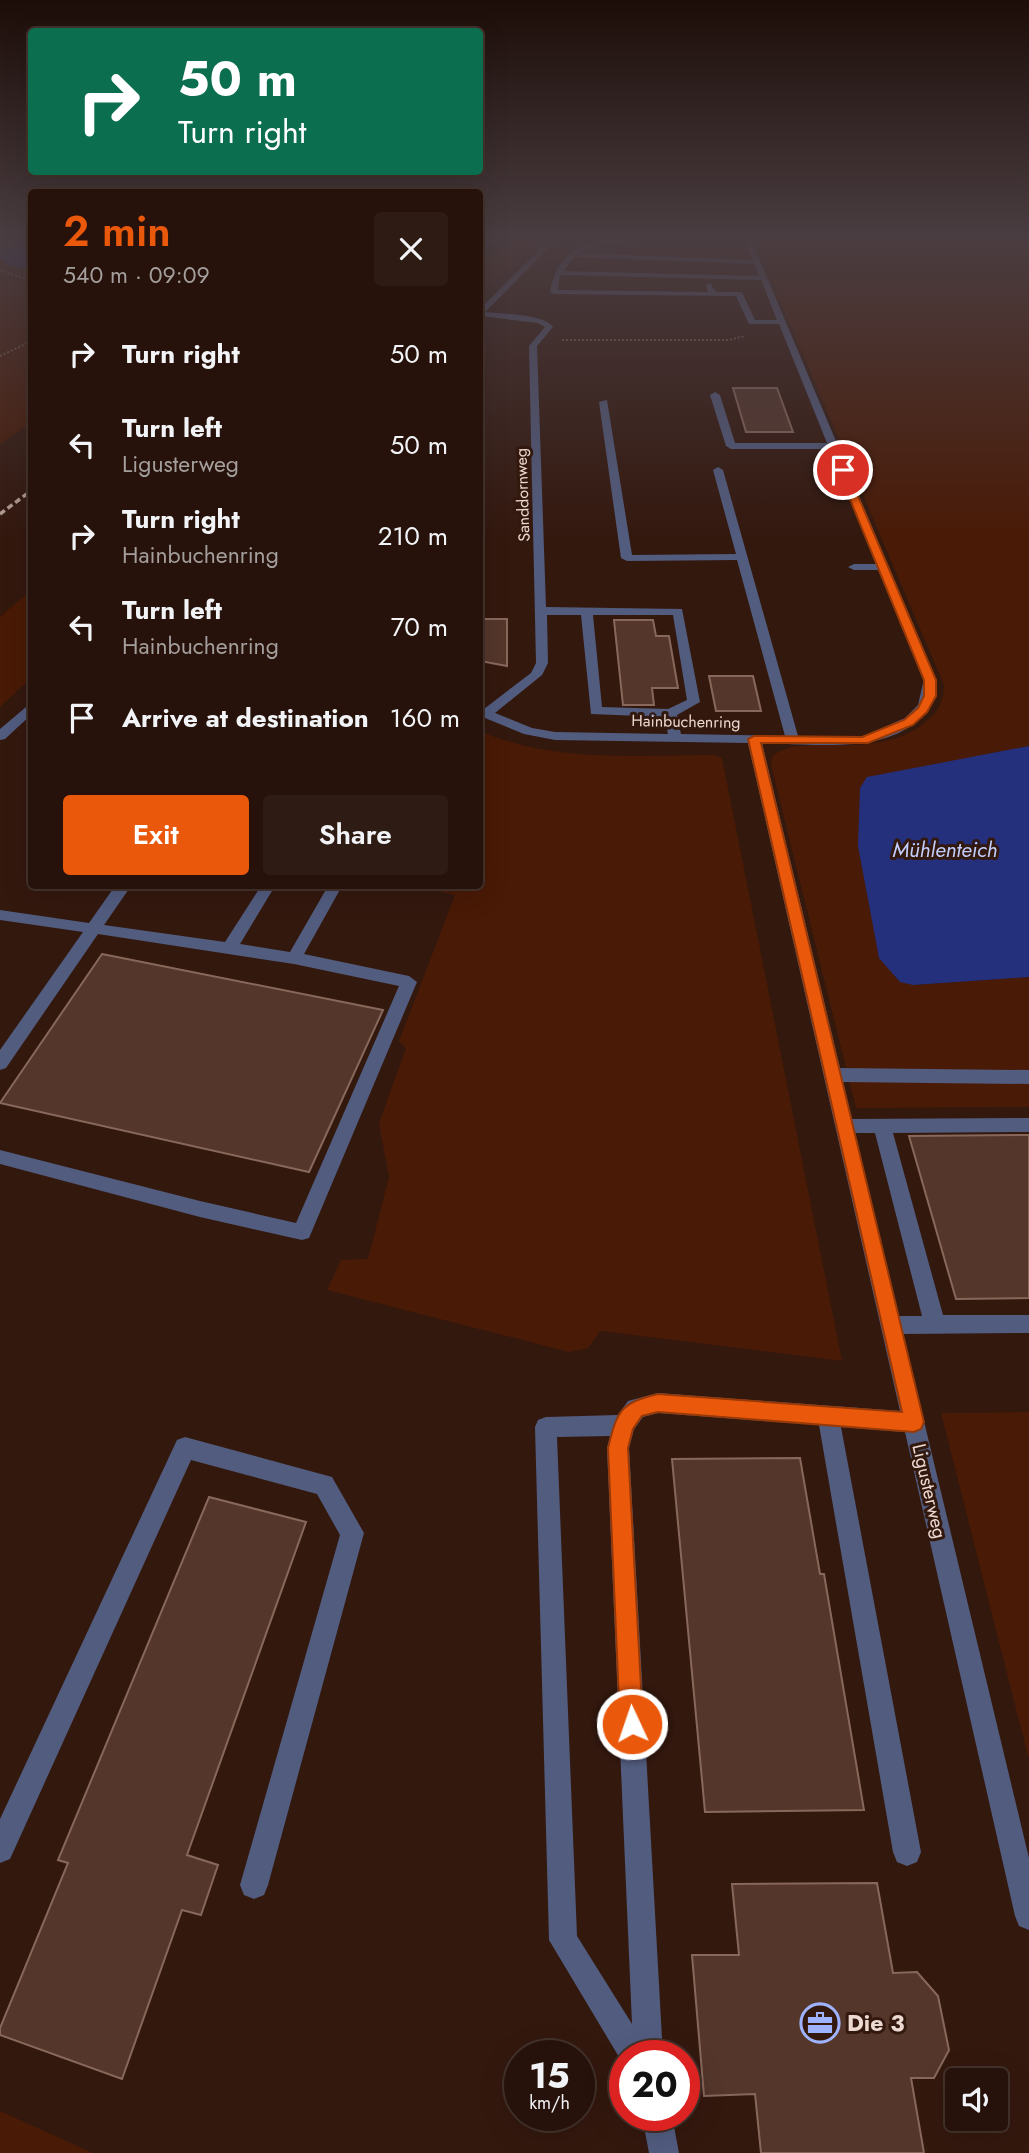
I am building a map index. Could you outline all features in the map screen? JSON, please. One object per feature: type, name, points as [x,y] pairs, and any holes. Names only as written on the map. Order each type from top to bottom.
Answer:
[{"type":"street","name":"Hainbuchenring","points":[[483,713],[529,731],[555,736],[864,741],[908,722],[923,710],[930,696],[930,680],[788,337]]},
{"type":"street","name":"Sanddornweg","points":[[483,713],[536,675],[542,663],[533,346],[540,338]]},
{"type":"street","points":[[715,395],[731,446],[832,446]]},
{"type":"street","points":[[604,402],[627,558],[742,557]]},
{"type":"street","points":[[718,470],[792,738]]},
{"type":"street","points":[[854,567],[883,567]]},
{"type":"street","points":[[541,611],[587,611],[678,611],[694,702],[670,712],[596,711],[587,611]]},
{"type":"street","points":[[0,736],[28,710]]},
{"type":"street","points":[[670,712],[675,738]]},
{"type":"street","name":"Ligusterweg","points":[[754,739],[1029,1916]]},
{"type":"street","points":[[0,1063],[121,889]]},
{"type":"street","points":[[229,948],[266,889]]},
{"type":"street","points":[[294,958],[333,889]]},
{"type":"street","points":[[0,915],[294,958],[409,982],[302,1232],[200,1209],[0,1157]]},
{"type":"street","points":[[833,1075],[1029,1077]]},
{"type":"street","points":[[845,1126],[1029,1125]]},
{"type":"street","points":[[882,1126],[935,1325]]},
{"type":"street","points":[[891,1325],[1029,1324]]},
{"type":"street","points":[[647,2040],[618,1448],[624,1425],[636,1408],[658,1403],[914,1422]]},
{"type":"street","points":[[828,1417],[906,1852]]},
{"type":"street","points":[[624,1425],[546,1427],[564,1940],[625,2040]]},
{"type":"street","points":[[0,1849],[186,1448],[324,1485],[352,1533],[254,1885]]},
{"type":"street","points":[[660,2131],[664,2153]]},
{"type":"path","points":[[540,338],[579,342],[729,340],[739,337]]},
{"type":"path","points":[[0,356],[28,343]]},
{"type":"shaded area","points":[[0,337],[28,337],[28,424],[0,444]]},
{"type":"shaded area","points":[[796,337],[1029,337],[1029,746],[991,753],[913,985],[1029,977],[1029,1107],[856,1108],[771,765],[772,757],[791,748],[867,744],[903,736],[922,725],[936,712],[941,703],[944,685]]},
{"type":"shaded area","points":[[28,593],[28,681],[0,707],[0,617]]},
{"type":"shaded area","points":[[483,732],[508,741],[565,753],[624,756],[714,755],[722,758],[842,1361],[600,1331],[588,1348],[569,1352],[327,1290],[341,1260],[368,1259],[389,1177],[379,1123],[406,1048],[399,1041],[455,895],[429,889],[483,889]]},
{"type":"shaded area","points":[[1029,1412],[1029,1760],[941,1413]]},
{"type":"shaded area","points":[[0,2111],[93,2153],[0,2153]]},
{"type":"water","name":"Mühlenteich","points":[[1029,746],[1029,977],[913,985],[900,982],[879,958],[858,846],[860,788],[867,777]]},
{"type":"building","points":[[733,388],[777,388],[793,432],[746,432]]},
{"type":"building","points":[[483,619],[507,619],[507,666],[483,662]]},
{"type":"building","points":[[614,620],[653,620],[656,636],[669,636],[678,688],[652,688],[654,705],[623,705]]},
{"type":"building","points":[[709,676],[753,676],[761,711],[716,711]]},
{"type":"building","points":[[102,954],[383,1010],[309,1172],[0,1103]]},
{"type":"building","points":[[1029,1135],[1029,1298],[956,1299],[909,1136]]},
{"type":"building","points":[[800,1458],[820,1574],[824,1574],[864,1810],[705,1812],[672,1459]]},
{"type":"building","points":[[209,1497],[306,1522],[187,1855],[218,1865],[201,1915],[182,1910],[122,2079],[0,2035],[0,2028],[68,1863],[58,1860]]},
{"type":"building","name":"Die 3","points":[[877,1883],[893,1973],[917,1972],[938,1996],[949,2050],[934,2078],[911,2078],[924,2153],[761,2153],[755,2094],[704,2096],[692,1955],[739,1955],[732,1884]]},
{"type":"railway","points":[[0,514],[28,493]]},
{"type":"place","name":"Die 3","points":[[820,2023]]},
{"type":"route","points":[[632,1724],[618,1448],[624,1425],[636,1408],[658,1403],[914,1422],[754,739],[864,741],[908,722],[923,710],[930,696],[930,680],[843,470]]}]
